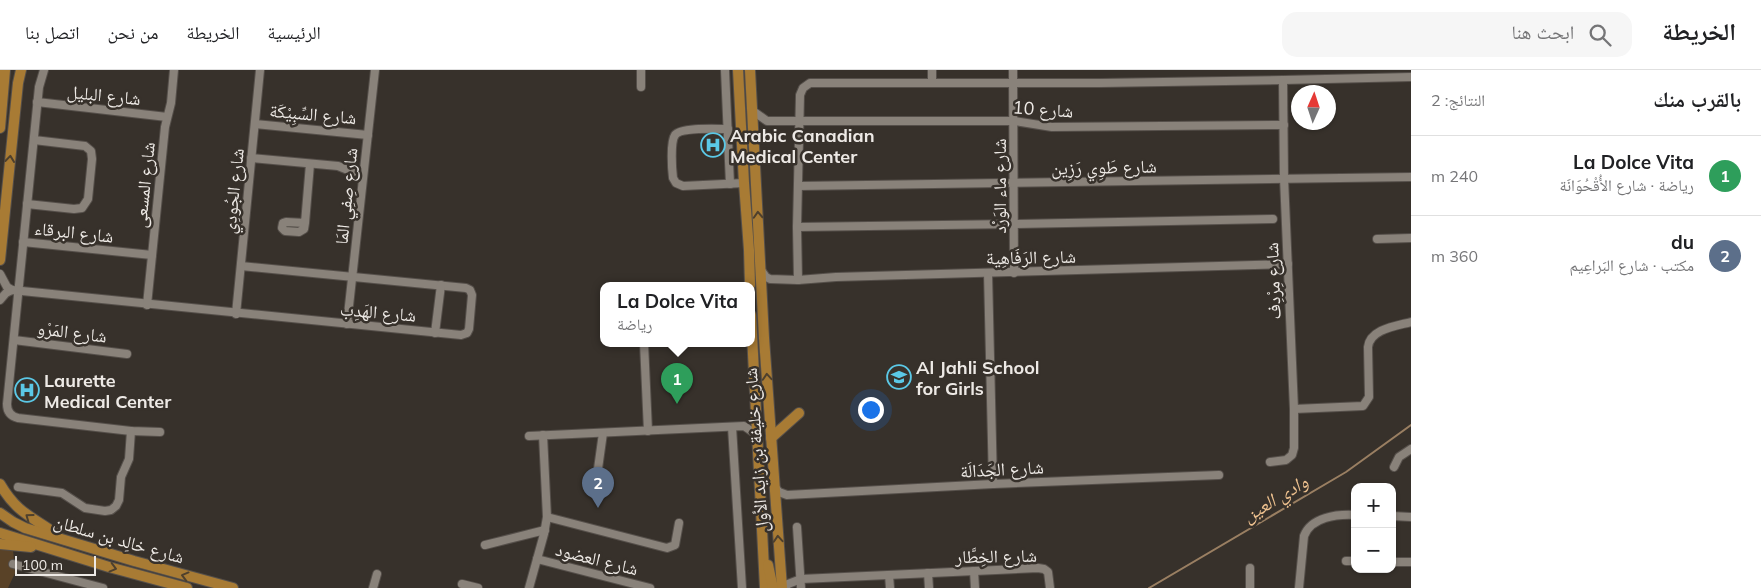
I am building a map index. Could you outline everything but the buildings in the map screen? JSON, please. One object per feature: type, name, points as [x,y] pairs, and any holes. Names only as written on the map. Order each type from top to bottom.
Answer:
[{"type":"main road","points":[[0,128],[5,70]]},
{"type":"main road","points":[[0,260],[18,83],[21,70]]},
{"type":"main road","points":[[738,70],[750,282]]},
{"type":"main road","name":"شارع خليفة بن زايد الأول","points":[[750,70],[774,486],[783,588]]},
{"type":"main road","name":"شارع خليفة بن زايد الأول","points":[[753,347],[767,587]]},
{"type":"main road","points":[[771,438],[799,414]]},
{"type":"main road","points":[[0,484],[21,511],[65,541]]},
{"type":"main road","name":"شارع خالِد بن سلطان","points":[[0,513],[18,526],[233,588]]},
{"type":"main road","name":"شارع خالِد بن سلطان","points":[[0,533],[109,567],[187,588]]},
{"type":"main road","points":[[0,544],[58,551]]},
{"type":"street","points":[[44,70],[40,82],[23,242],[15,291],[14,340],[7,404],[9,412],[12,416],[18,418],[132,431],[160,432]]},
{"type":"street","name":"شارع المسعى","points":[[147,305],[167,117],[171,103],[174,70]]},
{"type":"street","name":"شارع الجُودِي","points":[[236,314],[260,70]]},
{"type":"street","name":"شارع صِفِي المَا","points":[[347,324],[375,70]]},
{"type":"street","points":[[641,70],[641,87]]},
{"type":"street","points":[[726,70],[730,184]]},
{"type":"street","points":[[932,70],[932,83]]},
{"type":"street","name":"شارع ماء الوَرْد","points":[[1013,70],[1014,273]]},
{"type":"street","points":[[798,280],[799,121],[801,92],[810,83],[1283,80],[1411,76]]},
{"type":"street","name":"شارع مِرْدِف","points":[[1270,462],[1286,460],[1293,452],[1294,409],[1284,178],[1283,80]]},
{"type":"street","name":"شارع البليل","points":[[38,102],[167,117]]},
{"type":"street","points":[[753,111],[767,121],[759,126],[754,133]]},
{"type":"street","name":"شارع 10","points":[[767,121],[1014,121],[1052,127],[1284,125]]},
{"type":"street","name":"شارع السِّبِيْكَة","points":[[255,124],[368,134]]},
{"type":"street","points":[[728,129],[685,130],[676,134],[673,141],[673,176],[676,183],[683,186],[744,183]]},
{"type":"street","points":[[27,204],[74,209],[82,208],[87,202],[92,159],[90,151],[85,146],[34,140]]},
{"type":"street","points":[[251,158],[338,166],[353,172]]},
{"type":"street","points":[[305,223],[310,164]]},
{"type":"street","name":"شارع طَوِي رَزِين","points":[[798,186],[1411,177]]},
{"type":"street","points":[[798,227],[1273,219]]},
{"type":"street","points":[[1377,239],[1411,238]]},
{"type":"street","name":"شارع البرقاء","points":[[23,242],[152,254]]},
{"type":"street","name":"شارع الرَفَاهِية","points":[[775,280],[798,280],[836,276],[1014,273],[1288,264]]},
{"type":"street","name":"شارع الهَدِب","points":[[15,291],[461,335],[467,333],[470,327],[472,296],[471,292],[464,288],[241,266]]},
{"type":"street","points":[[761,270],[766,277],[775,280]]},
{"type":"street","points":[[988,273],[993,484]]},
{"type":"street","points":[[0,274],[5,284],[15,291]]},
{"type":"street","points":[[762,290],[767,284],[775,280]]},
{"type":"street","points":[[436,333],[441,285]]},
{"type":"street","points":[[0,300],[6,293],[15,291]]},
{"type":"street","points":[[1294,409],[1363,406],[1369,397],[1368,347],[1370,340],[1377,333],[1411,322]]},
{"type":"street","name":"شارع المَرْو","points":[[14,340],[127,354]]},
{"type":"street","points":[[644,347],[648,431]]},
{"type":"street","points":[[744,426],[756,416]]},
{"type":"street","points":[[529,436],[744,426],[757,435]]},
{"type":"street","points":[[732,427],[742,588]]},
{"type":"street","points":[[18,487],[62,493],[86,508],[111,510],[119,500],[121,477],[129,459],[132,431]]},
{"type":"street","points":[[596,484],[603,433]]},
{"type":"street","points":[[529,588],[547,516],[543,435]]},
{"type":"street","points":[[1394,467],[1399,456],[1411,449]]},
{"type":"street","name":"شارع الجَدَالَة","points":[[787,495],[1219,475]]},
{"type":"street","points":[[774,486],[779,492],[787,495]]},
{"type":"street","points":[[776,506],[787,495]]},
{"type":"street","points":[[1299,588],[1304,536],[1307,529],[1312,524],[1322,520],[1351,515]]},
{"type":"street","points":[[547,516],[667,548],[675,545],[679,523]]},
{"type":"street","points":[[1396,516],[1411,517]]},
{"type":"street","points":[[780,570],[787,579],[800,583],[797,527]]},
{"type":"street","points":[[485,545],[545,530]]},
{"type":"street","name":"شارع العضود","points":[[537,559],[650,588]]},
{"type":"street","points":[[1346,561],[1351,561]]},
{"type":"street","points":[[1396,562],[1411,562]]},
{"type":"street","points":[[13,564],[104,588]]},
{"type":"street","name":"شارع الخِطَّار","points":[[783,588],[788,584],[889,575],[1041,568],[1049,574],[1050,588]]},
{"type":"street","points":[[1250,568],[1250,588]]},
{"type":"street","points":[[974,571],[975,588]]},
{"type":"street","points":[[928,573],[929,588]]},
{"type":"street","points":[[373,588],[377,574]]},
{"type":"street","points":[[889,575],[890,588]]},
{"type":"street","points":[[462,584],[478,588]]},
{"type":"shaded area","points":[[0,549],[13,549],[15,573],[8,588],[0,588]]},
{"type":"waterway","name":"وادي العين","points":[[1149,588],[1346,472],[1411,425]]},
{"type":"place","name":"Arabic Canadian Medical Center","points":[[713,145]]},
{"type":"place","name":"Al Jahli School for Girls","points":[[899,377]]},
{"type":"place","name":"Laurette Medical Center","points":[[27,390]]},
{"type":"place","name":"La Dolce Vita","points":[[677,404]]},
{"type":"place","name":"du","points":[[598,508]]}]
